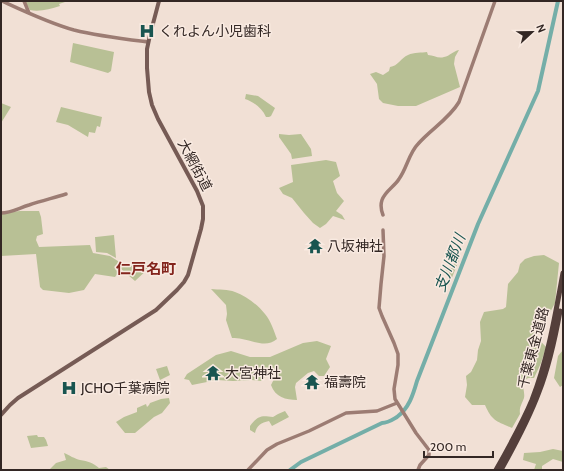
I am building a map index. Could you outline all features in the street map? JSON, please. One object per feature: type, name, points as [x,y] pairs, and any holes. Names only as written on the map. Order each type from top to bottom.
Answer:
[{"type":"highway","name":"千葉東金道路","points":[[496,470],[526,414],[538,383],[549,348],[563,273]]},
{"type":"highway","name":"千葉東金道路","points":[[501,470],[525,423],[546,371],[554,341],[563,292]]},
{"type":"main road","name":"大網街道","points":[[1,415],[18,398],[159,307],[173,295],[188,275],[203,222],[203,206],[197,190],[161,126],[149,92],[147,72],[148,42],[159,1]]},
{"type":"street","points":[[2,1],[45,20],[75,30],[103,36],[148,42]]},
{"type":"street","points":[[24,1],[29,13]]},
{"type":"street","points":[[383,215],[380,206],[383,198],[400,178],[415,148],[428,133],[454,110],[459,102],[495,1]]},
{"type":"street","points":[[1,213],[9,212],[66,194]]},
{"type":"street","points":[[383,230],[384,256],[379,304],[382,316],[398,354],[398,365],[394,389],[395,397],[405,416],[429,450],[429,455],[420,465],[418,470]]},
{"type":"street","points":[[248,470],[267,450],[276,444],[305,433],[346,413],[377,411],[397,402]]},
{"type":"green space","points":[[25,1],[65,2],[59,4],[60,6],[38,11],[30,10]]},
{"type":"green space","points":[[73,43],[114,52],[111,71],[108,73],[70,62]]},
{"type":"green space","points":[[459,50],[455,57],[454,64],[460,87],[416,106],[398,106],[383,103],[379,99],[377,84],[370,74],[376,72],[383,75],[389,71],[390,67],[410,54],[427,52],[428,55],[442,57],[448,56]]},
{"type":"green space","points":[[246,94],[258,96],[275,108],[271,116],[266,117],[257,106],[245,99]]},
{"type":"green space","points":[[1,103],[11,107],[1,123]]},
{"type":"green space","points":[[61,107],[102,117],[100,127],[97,126],[95,133],[89,132],[88,137],[68,125],[56,122]]},
{"type":"green space","points":[[279,134],[301,134],[311,149],[312,156],[292,159],[291,154],[279,137]]},
{"type":"green space","points":[[326,160],[336,162],[340,176],[333,181],[337,193],[344,201],[336,211],[342,215],[345,220],[333,216],[320,228],[313,223],[292,198],[283,194],[279,188],[293,182],[291,165]]},
{"type":"green space","points":[[39,211],[43,234],[37,236],[36,240],[39,247],[90,245],[93,253],[110,256],[124,265],[149,268],[135,281],[121,269],[115,277],[95,274],[84,290],[69,293],[43,290],[40,287],[36,254],[1,256],[1,213]]},
{"type":"green space","points":[[114,235],[116,258],[107,253],[96,252],[95,237]]},
{"type":"green space","points":[[544,255],[559,263],[555,303],[535,335],[546,347],[534,378],[528,378],[522,382],[524,398],[520,407],[520,414],[512,428],[495,420],[485,405],[472,405],[465,397],[467,385],[466,376],[471,372],[477,360],[481,341],[480,322],[484,312],[503,309],[506,307],[508,284],[518,272],[520,264],[525,259]]},
{"type":"green space","points":[[454,259],[459,260],[449,285],[447,284],[449,272],[445,270],[448,267],[452,268]]},
{"type":"green space","points":[[211,289],[232,291],[252,301],[267,317],[277,339],[273,342],[264,343],[240,338],[232,338],[226,320],[226,305]]},
{"type":"green space","points":[[317,341],[331,346],[326,359],[330,367],[324,376],[319,376],[314,371],[308,373],[296,383],[295,387],[297,400],[281,397],[275,392],[271,385],[276,375],[271,371],[261,381],[217,380],[192,385],[189,380],[184,379],[187,374],[216,355],[231,351],[250,357],[270,357],[303,343]]},
{"type":"green space","points":[[563,350],[563,385],[560,387],[554,378],[558,356]]},
{"type":"green space","points":[[167,366],[170,375],[160,380],[156,369]]},
{"type":"green space","points":[[169,398],[170,403],[162,413],[154,417],[135,433],[125,433],[116,422],[137,412],[137,408],[146,404],[147,407],[150,403]]},
{"type":"green space","points":[[285,411],[289,417],[272,426],[269,421],[262,424],[258,426],[255,433],[250,430],[250,426],[260,417],[273,417]]},
{"type":"green space","points":[[37,435],[38,437],[44,437],[48,446],[31,448],[27,436]]},
{"type":"green space","points":[[553,449],[563,451],[563,462],[553,459],[542,466],[542,470],[534,470],[536,464],[523,460],[524,453]]},
{"type":"green space","points":[[64,453],[90,462],[99,468],[106,467],[110,470],[49,470],[56,463],[66,460]]},
{"type":"waterway","name":"支川都川","points":[[290,470],[301,462],[382,423],[392,420],[405,410],[408,405],[478,224],[538,91],[558,1]]},
{"type":"place","name":"くれよん小児歯科","points":[[147,31]]},
{"type":"place","name":"八坂神社","points":[[315,246]]},
{"type":"place","name":"大宮神社","points":[[213,373]]},
{"type":"place","name":"福壽院","points":[[312,382]]},
{"type":"place","name":"JCHO千葉病院","points":[[69,388]]},
{"type":"district","name":"仁戸名町","points":[[146,269]]}]
